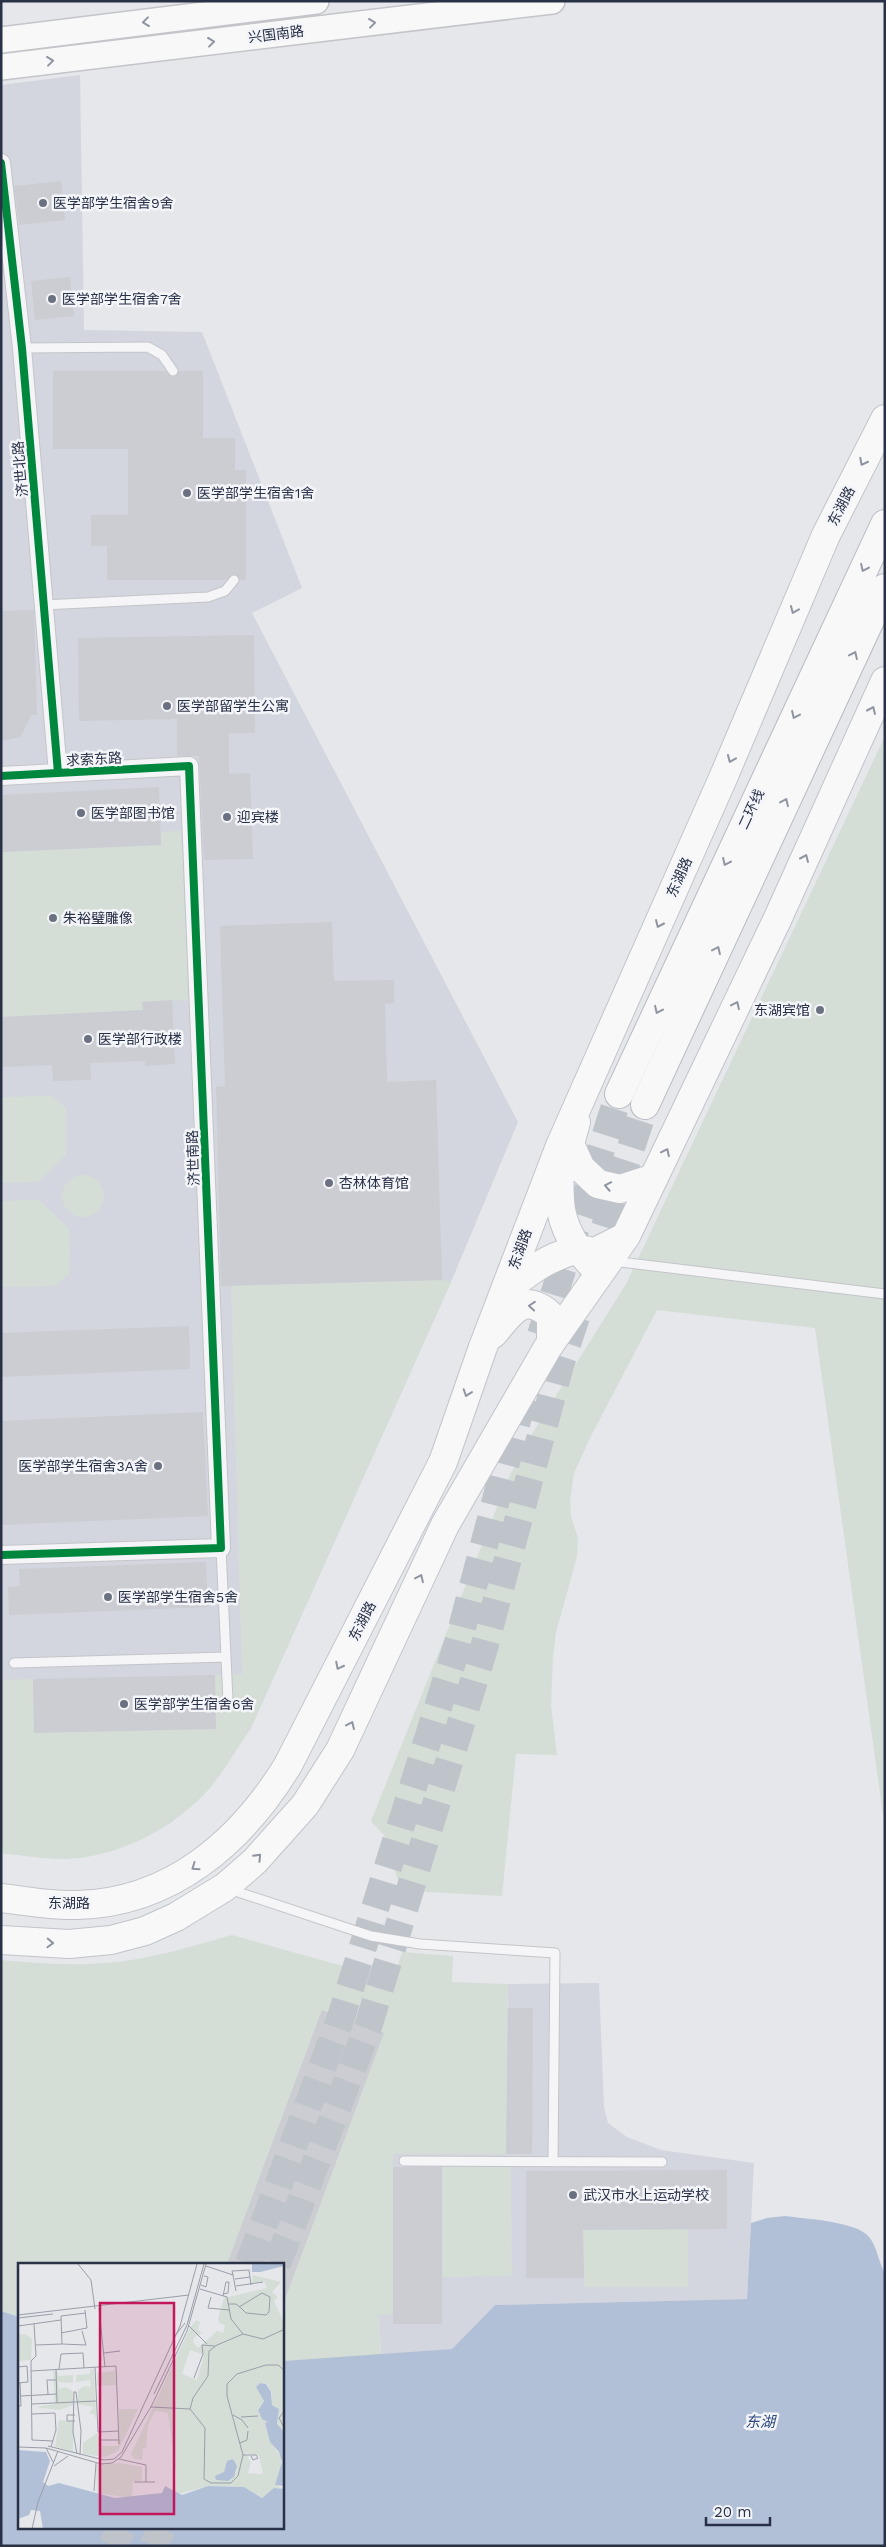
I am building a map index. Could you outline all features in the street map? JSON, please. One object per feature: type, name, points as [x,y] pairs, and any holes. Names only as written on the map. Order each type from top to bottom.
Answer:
[{"type":"main road","name":"兴国南路","points":[[1,40],[316,1]]},
{"type":"main road","name":"兴国南路","points":[[1,67],[552,1]]},
{"type":"main road","name":"东湖路","points":[[1,1898],[78,1905],[138,1896],[162,1887],[210,1856],[233,1836],[264,1803],[300,1742],[443,1462],[483,1347],[560,1146],[719,787],[826,536],[885,419]]},
{"type":"main road","name":"二环线","points":[[619,1094],[885,524]]},
{"type":"main road","name":"二环线","points":[[645,1105],[885,588]]},
{"type":"main road","points":[[1,1940],[69,1944],[111,1940],[145,1931],[176,1918],[224,1887],[255,1861],[305,1805],[327,1772],[445,1525],[551,1343],[626,1236],[777,920],[885,681]]},
{"type":"main road","points":[[584,1091],[570,1144],[581,1168],[598,1184],[620,1188],[654,1178]]},
{"type":"main road","points":[[560,1146],[558,1206],[571,1240],[590,1263],[592,1284]]},
{"type":"main road","points":[[504,1292],[529,1271],[556,1255],[578,1249],[595,1252],[626,1236]]},
{"type":"main road","points":[[483,1347],[516,1307],[528,1304],[541,1307],[551,1316],[551,1343]]},
{"type":"street","name":"济世北路","points":[[1,163],[22,348],[58,773]]},
{"type":"street","name":"求索东路","points":[[1,776],[189,766]]},
{"type":"street","name":"济世南路","points":[[189,766],[221,1548]]},
{"type":"street","points":[[1,1555],[221,1548]]},
{"type":"lane","points":[[22,348],[148,347],[162,355],[173,371]]},
{"type":"lane","points":[[43,604],[208,597],[224,591],[234,580]]},
{"type":"lane","points":[[609,1261],[885,1294]]},
{"type":"lane","points":[[221,1548],[228,1701]]},
{"type":"lane","points":[[14,1663],[226,1657]]},
{"type":"lane","points":[[224,1887],[370,1936],[420,1944],[555,1953],[553,2162]]},
{"type":"lane","points":[[404,2161],[662,2162]]},
{"type":"shaded area","points":[[80,75],[84,330],[202,332],[302,588],[252,613],[518,1122],[451,1282],[251,1728],[209,1788],[172,1822],[138,1841],[83,1857],[59,1859],[1,1853],[1,85]]},
{"type":"shaded area","name":"东湖宾馆","points":[[885,736],[885,1829],[815,1328],[657,1310],[591,1436],[574,1473],[570,1501],[571,1516],[578,1538],[577,1557],[556,1632],[553,1657],[551,1705],[557,1755],[516,1754],[502,1896],[408,1891],[398,1880],[388,1840],[371,1821],[510,1475],[532,1434],[626,1284]]},
{"type":"shaded area","points":[[181,831],[189,1000],[143,1002],[143,1010],[1,1017],[1,852],[161,845],[161,832]]},
{"type":"shaded area","points":[[52,1096],[66,1108],[66,1155],[38,1182],[1,1183],[1,1097]]},
{"type":"shaded area","points":[[87,1175],[95,1178],[101,1184],[104,1196],[101,1208],[95,1214],[79,1217],[71,1214],[65,1208],[62,1192],[65,1184],[71,1178]]},
{"type":"shaded area","points":[[39,1200],[69,1229],[70,1273],[56,1286],[1,1287],[1,1201]]},
{"type":"shaded area","points":[[442,1280],[451,1282],[251,1728],[210,1788],[179,1817],[161,1829],[121,1848],[79,1858],[58,1859],[1,1853],[1,1649],[2,1680],[33,1679],[34,1733],[215,1675],[242,1674],[231,1286]]},
{"type":"shaded area","points":[[232,1935],[393,1980],[402,1952],[453,1956],[452,1982],[508,1984],[506,2154],[393,2154],[393,2315],[379,2315],[381,2355],[284,2361],[284,2263],[18,2263],[18,2317],[1,2311],[1,1960],[92,1964],[137,1959]]},
{"type":"shaded area","name":"武汉市水上运动学校","points":[[599,1983],[604,2107],[608,2123],[627,2137],[661,2150],[754,2163],[747,2299],[495,2305],[452,2349],[381,2355],[379,2314],[393,2314],[393,2154],[508,2008],[508,1984]]},
{"type":"shaded area","points":[[442,2167],[511,2167],[512,2276],[442,2277]]},
{"type":"shaded area","points":[[688,2229],[688,2287],[584,2287],[583,2230]]},
{"type":"water","name":"东湖","points":[[785,2216],[827,2221],[859,2230],[866,2234],[873,2242],[885,2273],[885,2546],[1,2546],[1,2311],[18,2317],[18,2530],[284,2530],[284,2361],[452,2349],[495,2305],[747,2299],[751,2223],[767,2218]]},
{"type":"building","name":"医学部学生宿舍9舍","points":[[61,181],[65,220],[19,225],[14,186]]},
{"type":"building","name":"医学部学生宿舍7舍","points":[[70,277],[74,316],[35,320],[31,281]]},
{"type":"building","name":"医学部学生宿舍1舍","points":[[53,371],[165,371],[173,377],[179,371],[203,371],[203,438],[235,438],[235,470],[246,470],[246,580],[240,580],[235,574],[226,580],[107,580],[107,546],[91,546],[91,515],[128,515],[128,449],[53,449]]},
{"type":"building","points":[[34,610],[37,715],[32,715],[20,737],[1,741],[1,611]]},
{"type":"building","name":"医学部留学生公寓","points":[[254,635],[255,733],[229,733],[229,774],[250,773],[253,859],[204,860],[199,756],[177,756],[177,719],[79,721],[78,638]]},
{"type":"building","name":"医学部图书馆","points":[[159,787],[161,845],[1,852],[1,795]]},
{"type":"building","name":"杏林体育馆","points":[[332,922],[334,981],[394,980],[394,1003],[385,1004],[387,1082],[436,1080],[442,1280],[221,1286],[216,1087],[225,1086],[220,926]]},
{"type":"building","name":"医学部行政楼","points":[[172,1000],[175,1064],[145,1066],[145,1061],[90,1063],[91,1080],[53,1081],[52,1065],[1,1067],[1,1017],[143,1010],[142,1002]]},
{"type":"building","points":[[189,1326],[190,1369],[1,1377],[1,1333]]},
{"type":"building","points":[[203,1412],[208,1516],[1,1525],[1,1421]]},
{"type":"building","name":"医学部学生宿舍5舍","points":[[206,1562],[208,1607],[9,1615],[8,1587],[20,1586],[19,1569]]},
{"type":"building","name":"医学部学生宿舍6舍","points":[[215,1675],[216,1729],[34,1733],[33,1679]]},
{"type":"building","points":[[508,2008],[533,2008],[532,2154],[506,2154]]},
{"type":"building","points":[[322,2010],[384,2033],[284,2302],[284,2263],[227,2263]]},
{"type":"building","points":[[393,2167],[442,2167],[442,2324],[393,2324]]},
{"type":"building","points":[[727,2170],[727,2229],[583,2230],[584,2278],[526,2278],[526,2171]]},
{"type":"tunnel","points":[[541,1335],[619,1094]]},
{"type":"tunnel","points":[[592,1267],[645,1105]]},
{"type":"tunnel","points":[[277,2263],[368,2027],[484,1648],[560,1365],[579,1308]]},
{"type":"tunnel","points":[[249,2263],[341,2017],[458,1643],[523,1398]]},
{"type":"tunnel","points":[[112,2546],[121,2530]]},
{"type":"tunnel","points":[[153,2546],[161,2530]]},
{"type":"cycle path","points":[[1,163],[22,348],[58,773]]},
{"type":"cycle path","points":[[1,776],[189,766],[221,1548],[1,1555]]},
{"type":"place","name":"医学部学生宿舍9舍","points":[[43,203]]},
{"type":"place","name":"医学部学生宿舍7舍","points":[[52,299]]},
{"type":"place","name":"医学部学生宿舍1舍","points":[[187,493]]},
{"type":"place","name":"医学部留学生公寓","points":[[167,706]]},
{"type":"place","name":"医学部图书馆","points":[[81,813]]},
{"type":"place","name":"迎宾楼","points":[[227,817]]},
{"type":"place","name":"朱裕璧雕像","points":[[53,918]]},
{"type":"place","name":"东湖宾馆","points":[[820,1010]]},
{"type":"place","name":"医学部行政楼","points":[[88,1039]]},
{"type":"place","name":"杏林体育馆","points":[[329,1183]]},
{"type":"place","name":"医学部学生宿舍3A舍","points":[[158,1466]]},
{"type":"place","name":"医学部学生宿舍5舍","points":[[108,1597]]},
{"type":"place","name":"医学部学生宿舍6舍","points":[[124,1704]]},
{"type":"place","name":"武汉市水上运动学校","points":[[573,2195]]}]
